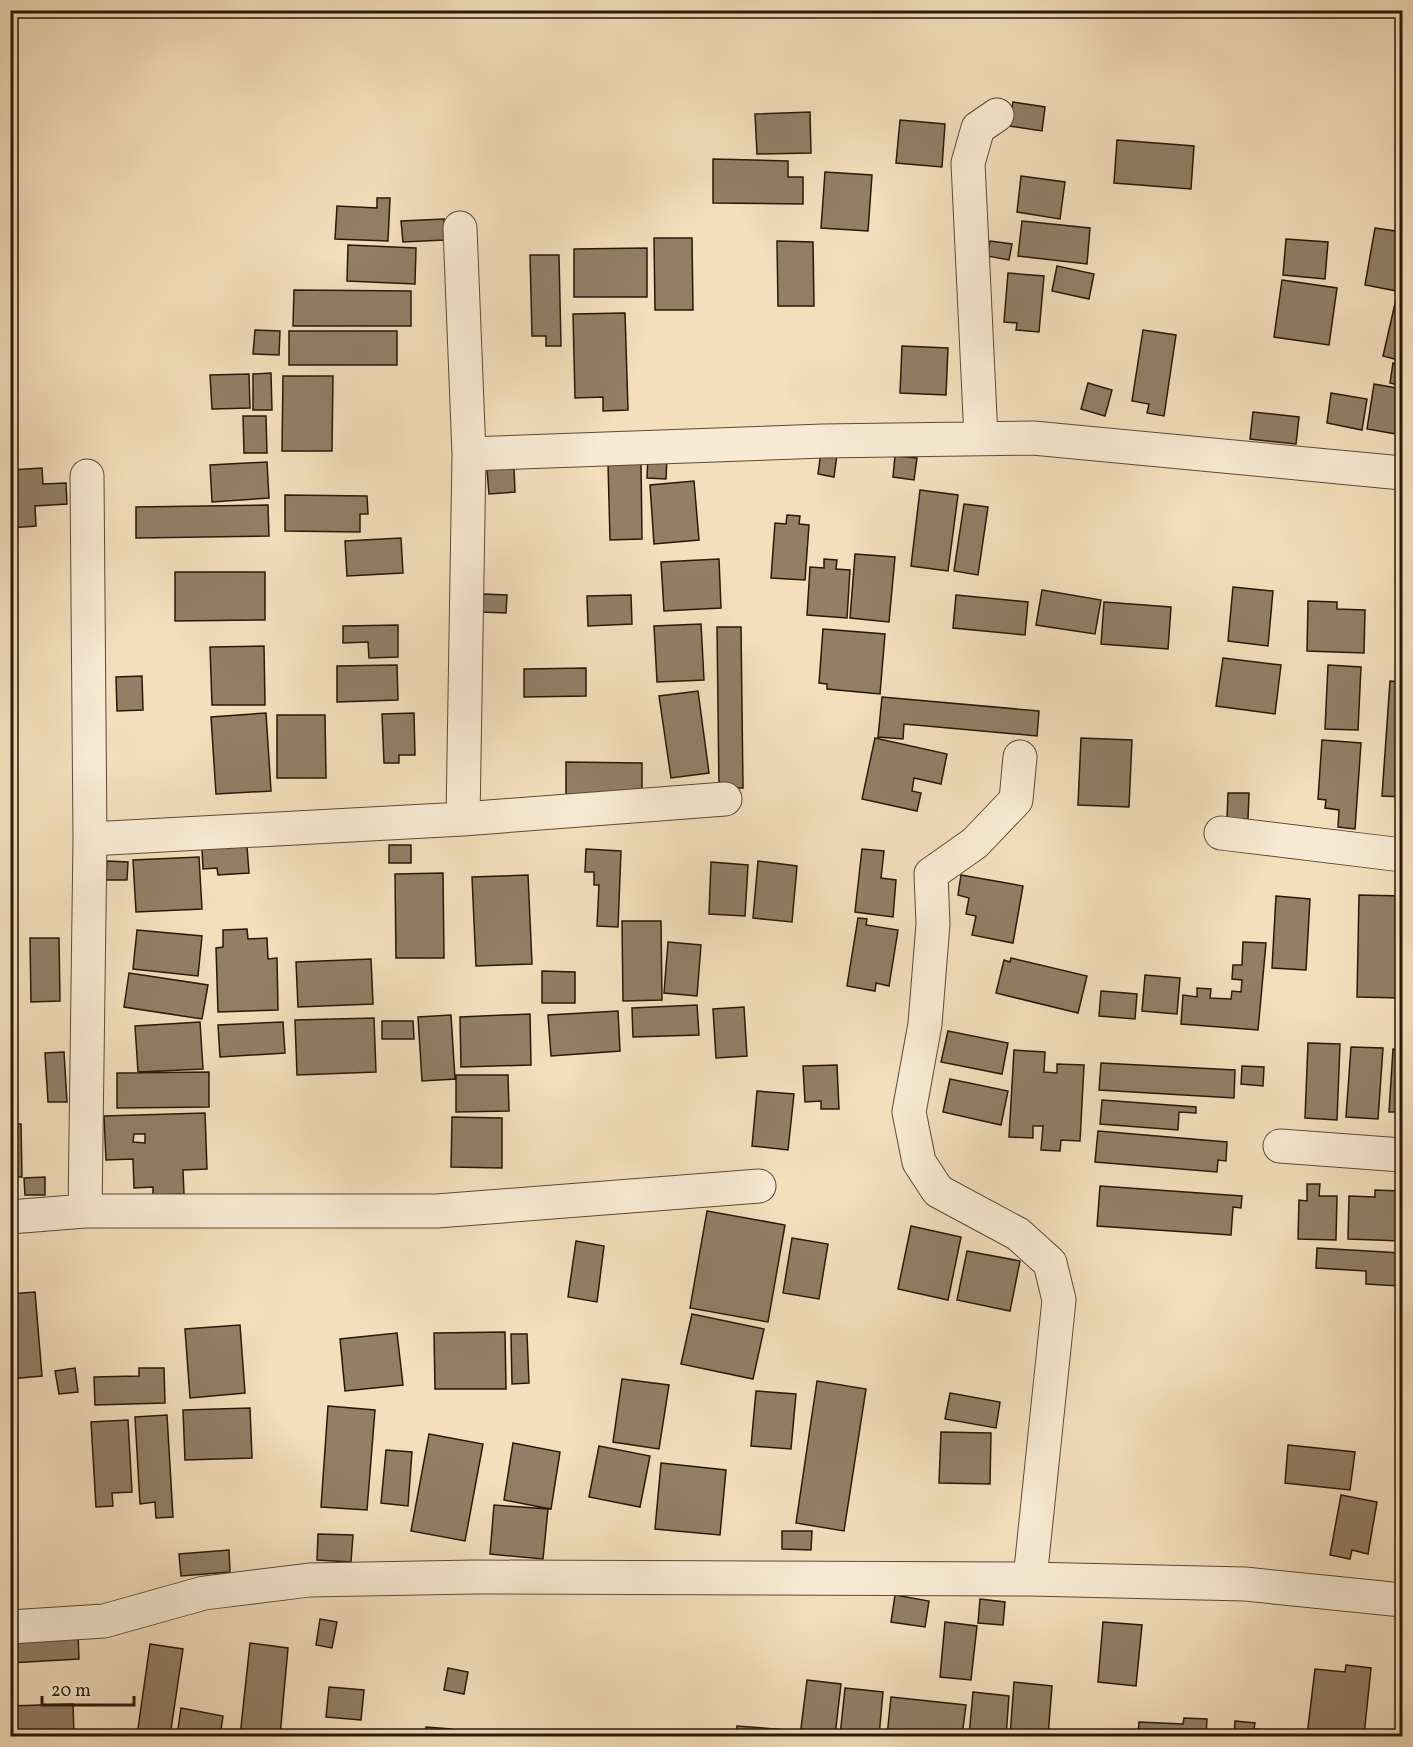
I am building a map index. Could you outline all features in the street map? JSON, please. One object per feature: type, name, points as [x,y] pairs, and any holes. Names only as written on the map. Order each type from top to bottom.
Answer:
[{"type":"street","points":[[981,438],[968,164],[978,128],[997,115]]},
{"type":"street","points":[[460,228],[469,454],[463,819]]},
{"type":"street","points":[[469,454],[823,441],[1033,438],[1402,473]]},
{"type":"street","points":[[85,1211],[90,839],[87,476]]},
{"type":"street","points":[[1020,758],[1016,800],[975,843],[931,874],[933,924],[925,1024],[909,1112],[919,1162],[938,1191],[1018,1234],[1050,1263],[1059,1300],[1030,1579]]},
{"type":"street","points":[[90,839],[463,819],[725,799]]},
{"type":"street","points":[[1221,833],[1402,855]]},
{"type":"street","points":[[1280,1146],[1402,1155]]},
{"type":"street","points":[[10,1217],[85,1211],[437,1211],[759,1186]]},
{"type":"street","points":[[10,1627],[104,1621],[204,1593],[309,1580],[475,1577],[1030,1579],[1245,1584],[1402,1600]]},
{"type":"building","points":[[1013,102],[1045,107],[1042,131],[1009,126]]},
{"type":"building","points":[[810,112],[811,153],[757,154],[755,114]]},
{"type":"building","points":[[900,120],[945,124],[942,167],[896,163]]},
{"type":"building","points":[[1117,140],[1194,146],[1191,189],[1114,183]]},
{"type":"building","points":[[713,159],[788,161],[788,177],[803,177],[803,204],[713,203]]},
{"type":"building","points":[[825,172],[872,175],[868,231],[821,228]]},
{"type":"building","points":[[1021,176],[1065,182],[1060,219],[1017,212]]},
{"type":"building","points":[[377,198],[390,198],[388,241],[335,239],[337,206],[377,208]]},
{"type":"building","points":[[444,219],[444,240],[403,242],[401,221]]},
{"type":"building","points":[[1022,221],[1090,228],[1087,264],[1018,256]]},
{"type":"building","points":[[1375,228],[1402,232],[1402,259],[1397,291],[1365,285]]},
{"type":"building","points":[[654,238],[692,238],[693,310],[655,310]]},
{"type":"building","points":[[1286,239],[1328,242],[1325,279],[1283,275]]},
{"type":"building","points":[[777,241],[813,242],[814,306],[778,306]]},
{"type":"building","points":[[990,241],[1012,244],[1009,260],[987,256]]},
{"type":"building","points":[[348,245],[416,248],[415,284],[347,281]]},
{"type":"building","points":[[647,248],[647,297],[574,297],[574,249]]},
{"type":"building","points":[[530,255],[559,255],[561,346],[546,346],[546,336],[532,336]]},
{"type":"building","points":[[1057,266],[1094,274],[1089,299],[1052,291]]},
{"type":"building","points":[[1008,273],[1044,276],[1039,332],[1016,330],[1017,323],[1004,322]]},
{"type":"building","points":[[1402,273],[1402,361],[1383,356]]},
{"type":"building","points":[[1282,280],[1337,288],[1329,345],[1274,337]]},
{"type":"building","points":[[294,290],[411,291],[411,326],[293,326]]},
{"type":"building","points":[[625,313],[628,410],[603,411],[603,397],[575,398],[573,314]]},
{"type":"building","points":[[255,330],[280,331],[279,355],[253,354]]},
{"type":"building","points":[[1143,330],[1176,335],[1164,416],[1147,413],[1149,404],[1132,401]]},
{"type":"building","points":[[289,331],[397,331],[397,365],[289,365]]},
{"type":"building","points":[[902,346],[948,348],[946,395],[900,393]]},
{"type":"building","points":[[1393,363],[1402,365],[1402,386],[1390,383]]},
{"type":"building","points":[[271,373],[272,410],[253,410],[253,374]]},
{"type":"building","points":[[249,374],[250,408],[212,409],[210,375]]},
{"type":"building","points":[[283,376],[333,376],[332,451],[282,451]]},
{"type":"building","points":[[1088,383],[1112,390],[1105,416],[1081,409]]},
{"type":"building","points":[[1374,384],[1402,389],[1402,435],[1367,429]]},
{"type":"building","points":[[1331,393],[1367,399],[1362,430],[1327,423]]},
{"type":"building","points":[[1253,412],[1299,417],[1296,444],[1250,439]]},
{"type":"building","points":[[243,416],[266,416],[267,453],[244,453]]},
{"type":"building","points":[[821,452],[837,454],[834,477],[818,474]]},
{"type":"building","points":[[648,455],[667,456],[666,479],[647,478]]},
{"type":"building","points":[[895,456],[917,458],[914,480],[893,477]]},
{"type":"building","points":[[267,462],[269,498],[212,502],[210,465]]},
{"type":"building","points":[[641,462],[642,539],[610,540],[608,463]]},
{"type":"building","points":[[42,468],[43,484],[66,483],[67,504],[35,506],[36,526],[10,528],[10,470]]},
{"type":"building","points":[[514,468],[515,492],[489,494],[487,470]]},
{"type":"building","points":[[694,481],[699,540],[654,544],[650,485]]},
{"type":"building","points":[[920,490],[958,495],[948,571],[911,566]]},
{"type":"building","points":[[285,495],[367,496],[368,514],[360,514],[360,532],[285,531]]},
{"type":"building","points":[[964,504],[988,507],[978,575],[954,571]]},
{"type":"building","points":[[268,505],[269,536],[136,538],[136,507]]},
{"type":"building","points":[[787,515],[800,516],[799,524],[809,525],[805,580],[771,578],[775,523],[786,524]]},
{"type":"building","points":[[401,538],[403,573],[347,576],[345,541]]},
{"type":"building","points":[[855,554],[895,557],[889,622],[850,618]]},
{"type":"building","points":[[719,559],[721,608],[664,611],[661,562]]},
{"type":"building","points":[[824,559],[837,560],[836,569],[850,570],[847,618],[807,615],[810,567],[824,568]]},
{"type":"building","points":[[175,572],[265,572],[265,620],[175,621]]},
{"type":"building","points":[[1233,587],[1273,591],[1268,646],[1228,641]]},
{"type":"building","points":[[1042,590],[1101,600],[1095,634],[1036,625]]},
{"type":"building","points":[[483,594],[507,595],[506,613],[482,612]]},
{"type":"building","points":[[631,595],[632,624],[588,626],[587,596]]},
{"type":"building","points":[[956,595],[1028,602],[1025,635],[953,628]]},
{"type":"building","points":[[1308,601],[1337,602],[1337,609],[1365,610],[1364,653],[1307,651]]},
{"type":"building","points":[[1104,602],[1171,607],[1168,649],[1101,644]]},
{"type":"building","points":[[701,624],[704,680],[657,682],[654,626]]},
{"type":"building","points":[[398,625],[398,657],[369,658],[368,642],[343,643],[343,626]]},
{"type":"building","points":[[717,627],[741,627],[743,788],[719,788]]},
{"type":"building","points":[[823,629],[885,634],[880,694],[827,689],[827,684],[819,683]]},
{"type":"building","points":[[264,646],[265,705],[212,705],[210,647]]},
{"type":"building","points":[[1223,658],[1281,665],[1275,714],[1216,706]]},
{"type":"building","points":[[397,665],[398,700],[337,702],[337,666]]},
{"type":"building","points":[[1328,665],[1361,667],[1358,730],[1325,729]]},
{"type":"building","points":[[586,668],[586,696],[524,697],[524,669]]},
{"type":"building","points":[[142,676],[143,710],[117,711],[116,677]]},
{"type":"building","points":[[1390,681],[1402,682],[1402,797],[1382,796]]},
{"type":"building","points":[[698,691],[709,773],[671,778],[659,696]]},
{"type":"building","points":[[882,697],[1039,711],[1037,736],[904,724],[903,739],[878,737]]},
{"type":"building","points":[[266,713],[271,791],[216,794],[211,717]]},
{"type":"building","points":[[414,713],[415,755],[399,755],[399,763],[384,763],[382,714]]},
{"type":"building","points":[[277,715],[325,715],[326,778],[277,778]]},
{"type":"building","points":[[875,738],[947,754],[941,784],[914,778],[912,791],[921,793],[917,811],[862,799]]},
{"type":"building","points":[[1081,738],[1132,740],[1129,807],[1078,805]]},
{"type":"building","points":[[1322,740],[1361,743],[1355,829],[1338,827],[1339,810],[1325,808],[1326,800],[1318,799]]},
{"type":"building","points":[[566,762],[642,763],[642,802],[566,802]]},
{"type":"building","points":[[1228,793],[1249,793],[1248,819],[1227,819]]},
{"type":"building","points":[[389,845],[411,845],[411,863],[389,863]]},
{"type":"building","points":[[247,846],[249,873],[218,875],[217,868],[203,869],[202,849]]},
{"type":"building","points":[[586,849],[621,851],[618,927],[597,926],[599,885],[594,885],[594,872],[585,872]]},
{"type":"building","points":[[862,849],[884,851],[881,878],[896,880],[893,917],[855,912]]},
{"type":"building","points":[[199,857],[202,909],[136,912],[133,860]]},
{"type":"building","points":[[107,861],[128,862],[127,880],[106,880]]},
{"type":"building","points":[[758,861],[797,866],[792,922],[753,918]]},
{"type":"building","points":[[711,862],[748,865],[745,916],[709,914]]},
{"type":"building","points":[[443,873],[444,958],[396,958],[395,874]]},
{"type":"building","points":[[528,875],[532,964],[476,966],[472,877]]},
{"type":"building","points":[[961,875],[1023,886],[1013,943],[972,935],[976,916],[966,914],[969,898],[958,895]]},
{"type":"building","points":[[1359,895],[1402,896],[1402,998],[1357,997]]},
{"type":"building","points":[[1276,896],[1310,899],[1306,970],[1272,968]]},
{"type":"building","points":[[858,918],[867,919],[866,925],[898,930],[889,986],[876,983],[875,991],[847,986]]},
{"type":"building","points":[[622,921],[661,921],[662,1000],[623,1001]]},
{"type":"building","points":[[247,929],[248,939],[267,938],[268,959],[277,958],[278,1010],[218,1012],[216,948],[223,947],[223,930]]},
{"type":"building","points":[[137,930],[202,936],[198,976],[133,969]]},
{"type":"building","points":[[30,938],[59,938],[60,1001],[31,1002]]},
{"type":"building","points":[[668,942],[701,945],[697,996],[664,993]]},
{"type":"building","points":[[1243,942],[1266,943],[1258,1030],[1181,1024],[1183,995],[1197,997],[1197,988],[1211,989],[1210,998],[1231,999],[1232,991],[1241,992],[1242,980],[1232,979],[1233,965],[1242,965]]},
{"type":"building","points":[[1011,958],[1087,976],[1078,1013],[996,993],[1004,960],[1010,962]]},
{"type":"building","points":[[371,959],[373,1004],[298,1007],[296,962]]},
{"type":"building","points":[[542,971],[575,972],[575,1003],[542,1003]]},
{"type":"building","points":[[129,973],[208,985],[202,1019],[124,1007]]},
{"type":"building","points":[[1145,975],[1180,978],[1177,1014],[1142,1011]]},
{"type":"building","points":[[1101,991],[1137,994],[1135,1019],[1099,1016]]},
{"type":"building","points":[[697,1005],[699,1035],[633,1037],[632,1008]]},
{"type":"building","points":[[744,1007],[747,1056],[716,1058],[713,1009]]},
{"type":"building","points":[[618,1011],[620,1051],[551,1056],[548,1015]]},
{"type":"building","points":[[530,1014],[531,1065],[461,1067],[460,1017]]},
{"type":"building","points":[[451,1015],[455,1079],[422,1081],[418,1017]]},
{"type":"building","points":[[374,1018],[376,1072],[297,1075],[295,1020]]},
{"type":"building","points":[[382,1021],[413,1021],[414,1039],[382,1039]]},
{"type":"building","points":[[200,1022],[203,1069],[138,1072],[135,1026]]},
{"type":"building","points":[[283,1022],[285,1053],[220,1057],[218,1025]]},
{"type":"building","points":[[948,1031],[1008,1043],[1002,1074],[941,1062]]},
{"type":"building","points":[[10,1036],[13,1036],[14,1105],[10,1105]]},
{"type":"building","points":[[1308,1043],[1340,1044],[1337,1120],[1305,1118]]},
{"type":"building","points":[[1351,1047],[1383,1048],[1378,1119],[1346,1117]]},
{"type":"building","points":[[1393,1049],[1402,1050],[1402,1121],[1397,1121],[1397,1112],[1389,1112]]},
{"type":"building","points":[[1014,1050],[1045,1052],[1044,1072],[1057,1073],[1057,1064],[1084,1065],[1080,1141],[1061,1140],[1060,1151],[1041,1150],[1043,1126],[1033,1126],[1033,1138],[1009,1137]]},
{"type":"building","points":[[64,1052],[67,1102],[48,1102],[45,1053]]},
{"type":"building","points":[[1101,1063],[1235,1070],[1234,1098],[1099,1090]]},
{"type":"building","points":[[837,1065],[839,1109],[821,1109],[821,1101],[805,1102],[803,1066]]},
{"type":"building","points":[[1242,1066],[1264,1067],[1263,1086],[1241,1084]]},
{"type":"building","points":[[209,1072],[209,1107],[117,1108],[117,1073]]},
{"type":"building","points":[[456,1075],[508,1075],[509,1111],[456,1112]]},
{"type":"building","points":[[950,1079],[1008,1091],[1001,1125],[943,1112]]},
{"type":"building","points":[[757,1091],[794,1094],[788,1150],[752,1146]]},
{"type":"building","points":[[1102,1100],[1196,1107],[1196,1113],[1179,1112],[1178,1130],[1100,1124]]},
{"type":"building","points":[[205,1113],[207,1169],[183,1170],[184,1194],[153,1195],[153,1187],[134,1188],[133,1159],[106,1160],[104,1116]],"holes":[[[134,1134],[145,1134],[145,1143],[133,1142]]]},
{"type":"building","points":[[452,1117],[502,1118],[502,1168],[451,1167]]},
{"type":"building","points":[[10,1124],[21,1124],[22,1177],[10,1177]]},
{"type":"building","points":[[1098,1131],[1227,1142],[1226,1161],[1218,1160],[1217,1172],[1095,1162]]},
{"type":"building","points":[[45,1177],[45,1195],[25,1195],[24,1178]]},
{"type":"building","points":[[1307,1184],[1320,1184],[1319,1196],[1337,1196],[1336,1240],[1298,1239],[1299,1200],[1307,1201]]},
{"type":"building","points":[[1100,1186],[1242,1196],[1241,1208],[1233,1207],[1231,1235],[1097,1226]]},
{"type":"building","points":[[1375,1190],[1399,1191],[1398,1200],[1402,1200],[1402,1241],[1348,1239],[1349,1196],[1375,1197]]},
{"type":"building","points":[[707,1211],[785,1225],[768,1322],[690,1308]]},
{"type":"building","points":[[911,1226],[961,1237],[948,1300],[898,1289]]},
{"type":"building","points":[[10,1238],[13,1238],[15,1263],[10,1263]]},
{"type":"building","points":[[792,1238],[828,1244],[819,1299],[783,1293]]},
{"type":"building","points":[[576,1241],[604,1246],[597,1302],[568,1297]]},
{"type":"building","points":[[1317,1248],[1401,1253],[1399,1286],[1366,1284],[1366,1271],[1316,1268]]},
{"type":"building","points":[[967,1251],[1020,1261],[1010,1311],[957,1300]]},
{"type":"building","points":[[35,1292],[42,1376],[10,1379],[10,1294]]},
{"type":"building","points":[[1401,1295],[1402,1326],[1399,1326]]},
{"type":"building","points":[[692,1314],[764,1329],[753,1379],[681,1364]]},
{"type":"building","points":[[240,1325],[245,1393],[190,1398],[185,1329]]},
{"type":"building","points":[[505,1332],[506,1389],[435,1389],[434,1333]]},
{"type":"building","points":[[397,1333],[403,1385],[345,1391],[340,1339]]},
{"type":"building","points":[[511,1334],[527,1334],[529,1383],[512,1384]]},
{"type":"building","points":[[75,1368],[78,1392],[59,1394],[55,1371]]},
{"type":"building","points":[[139,1368],[164,1368],[165,1403],[95,1405],[94,1377],[139,1376]]},
{"type":"building","points":[[622,1379],[669,1385],[659,1449],[613,1442]]},
{"type":"building","points":[[817,1381],[866,1389],[844,1531],[796,1523]]},
{"type":"building","points":[[756,1391],[796,1394],[791,1449],[751,1446]]},
{"type":"building","points":[[950,1393],[1000,1402],[996,1428],[945,1419]]},
{"type":"building","points":[[328,1406],[375,1410],[367,1510],[321,1507]]},
{"type":"building","points":[[250,1408],[252,1458],[185,1460],[183,1410]]},
{"type":"building","points":[[167,1415],[173,1517],[156,1518],[155,1502],[140,1504],[135,1417]]},
{"type":"building","points":[[128,1420],[132,1492],[112,1493],[113,1506],[96,1507],[91,1422]]},
{"type":"building","points":[[941,1432],[991,1433],[990,1484],[939,1483]]},
{"type":"building","points":[[429,1434],[483,1444],[465,1541],[411,1531]]},
{"type":"building","points":[[513,1443],[560,1452],[551,1509],[504,1500]]},
{"type":"building","points":[[1288,1445],[1355,1452],[1350,1490],[1285,1483]]},
{"type":"building","points":[[599,1446],[650,1456],[640,1507],[589,1497]]},
{"type":"building","points":[[386,1450],[412,1452],[408,1506],[381,1503]]},
{"type":"building","points":[[661,1463],[726,1470],[720,1535],[655,1529]]},
{"type":"building","points":[[1341,1495],[1377,1502],[1368,1554],[1352,1550],[1350,1559],[1330,1555]]},
{"type":"building","points":[[494,1505],[548,1509],[543,1559],[490,1554]]},
{"type":"building","points":[[782,1531],[812,1531],[811,1550],[782,1549]]},
{"type":"building","points":[[318,1534],[353,1535],[351,1562],[317,1560]]},
{"type":"building","points":[[229,1550],[230,1572],[181,1576],[179,1554]]},
{"type":"building","points":[[895,1595],[929,1601],[925,1627],[891,1622]]},
{"type":"building","points":[[980,1599],[1005,1602],[1003,1625],[978,1623]]},
{"type":"building","points":[[320,1619],[337,1622],[332,1648],[316,1645]]},
{"type":"building","points":[[945,1622],[977,1626],[971,1680],[940,1677]]},
{"type":"building","points":[[1103,1622],[1142,1625],[1136,1686],[1098,1682]]},
{"type":"building","points":[[78,1633],[79,1659],[10,1663],[10,1638]]},
{"type":"building","points":[[250,1643],[288,1648],[280,1736],[240,1736]]},
{"type":"building","points":[[150,1644],[183,1649],[170,1736],[137,1736]]},
{"type":"building","points":[[1346,1665],[1371,1668],[1364,1736],[1307,1736],[1315,1669],[1345,1672]]},
{"type":"building","points":[[448,1668],[468,1672],[464,1694],[444,1690]]},
{"type":"building","points":[[807,1680],[841,1684],[835,1736],[800,1736]]},
{"type":"building","points":[[1014,1682],[1052,1686],[1048,1736],[1010,1736]]},
{"type":"building","points":[[329,1687],[364,1690],[361,1720],[326,1717]]},
{"type":"building","points":[[845,1688],[883,1692],[879,1736],[840,1736]]},
{"type":"building","points":[[973,1692],[1009,1696],[1006,1736],[969,1736]]},
{"type":"building","points":[[891,1697],[966,1705],[962,1736],[887,1736]]},
{"type":"building","points":[[73,1704],[74,1736],[10,1736],[10,1706]]},
{"type":"building","points":[[181,1708],[223,1716],[220,1736],[177,1736]]},
{"type":"building","points":[[1184,1718],[1207,1719],[1206,1736],[1138,1736],[1139,1722],[1183,1724]]},
{"type":"building","points":[[1235,1721],[1255,1723],[1254,1729],[1282,1731],[1282,1736],[1234,1736]]},
{"type":"building","points":[[737,1726],[788,1730],[787,1736],[736,1736]]},
{"type":"building","points":[[426,1727],[451,1729],[450,1736],[425,1736]]}]
